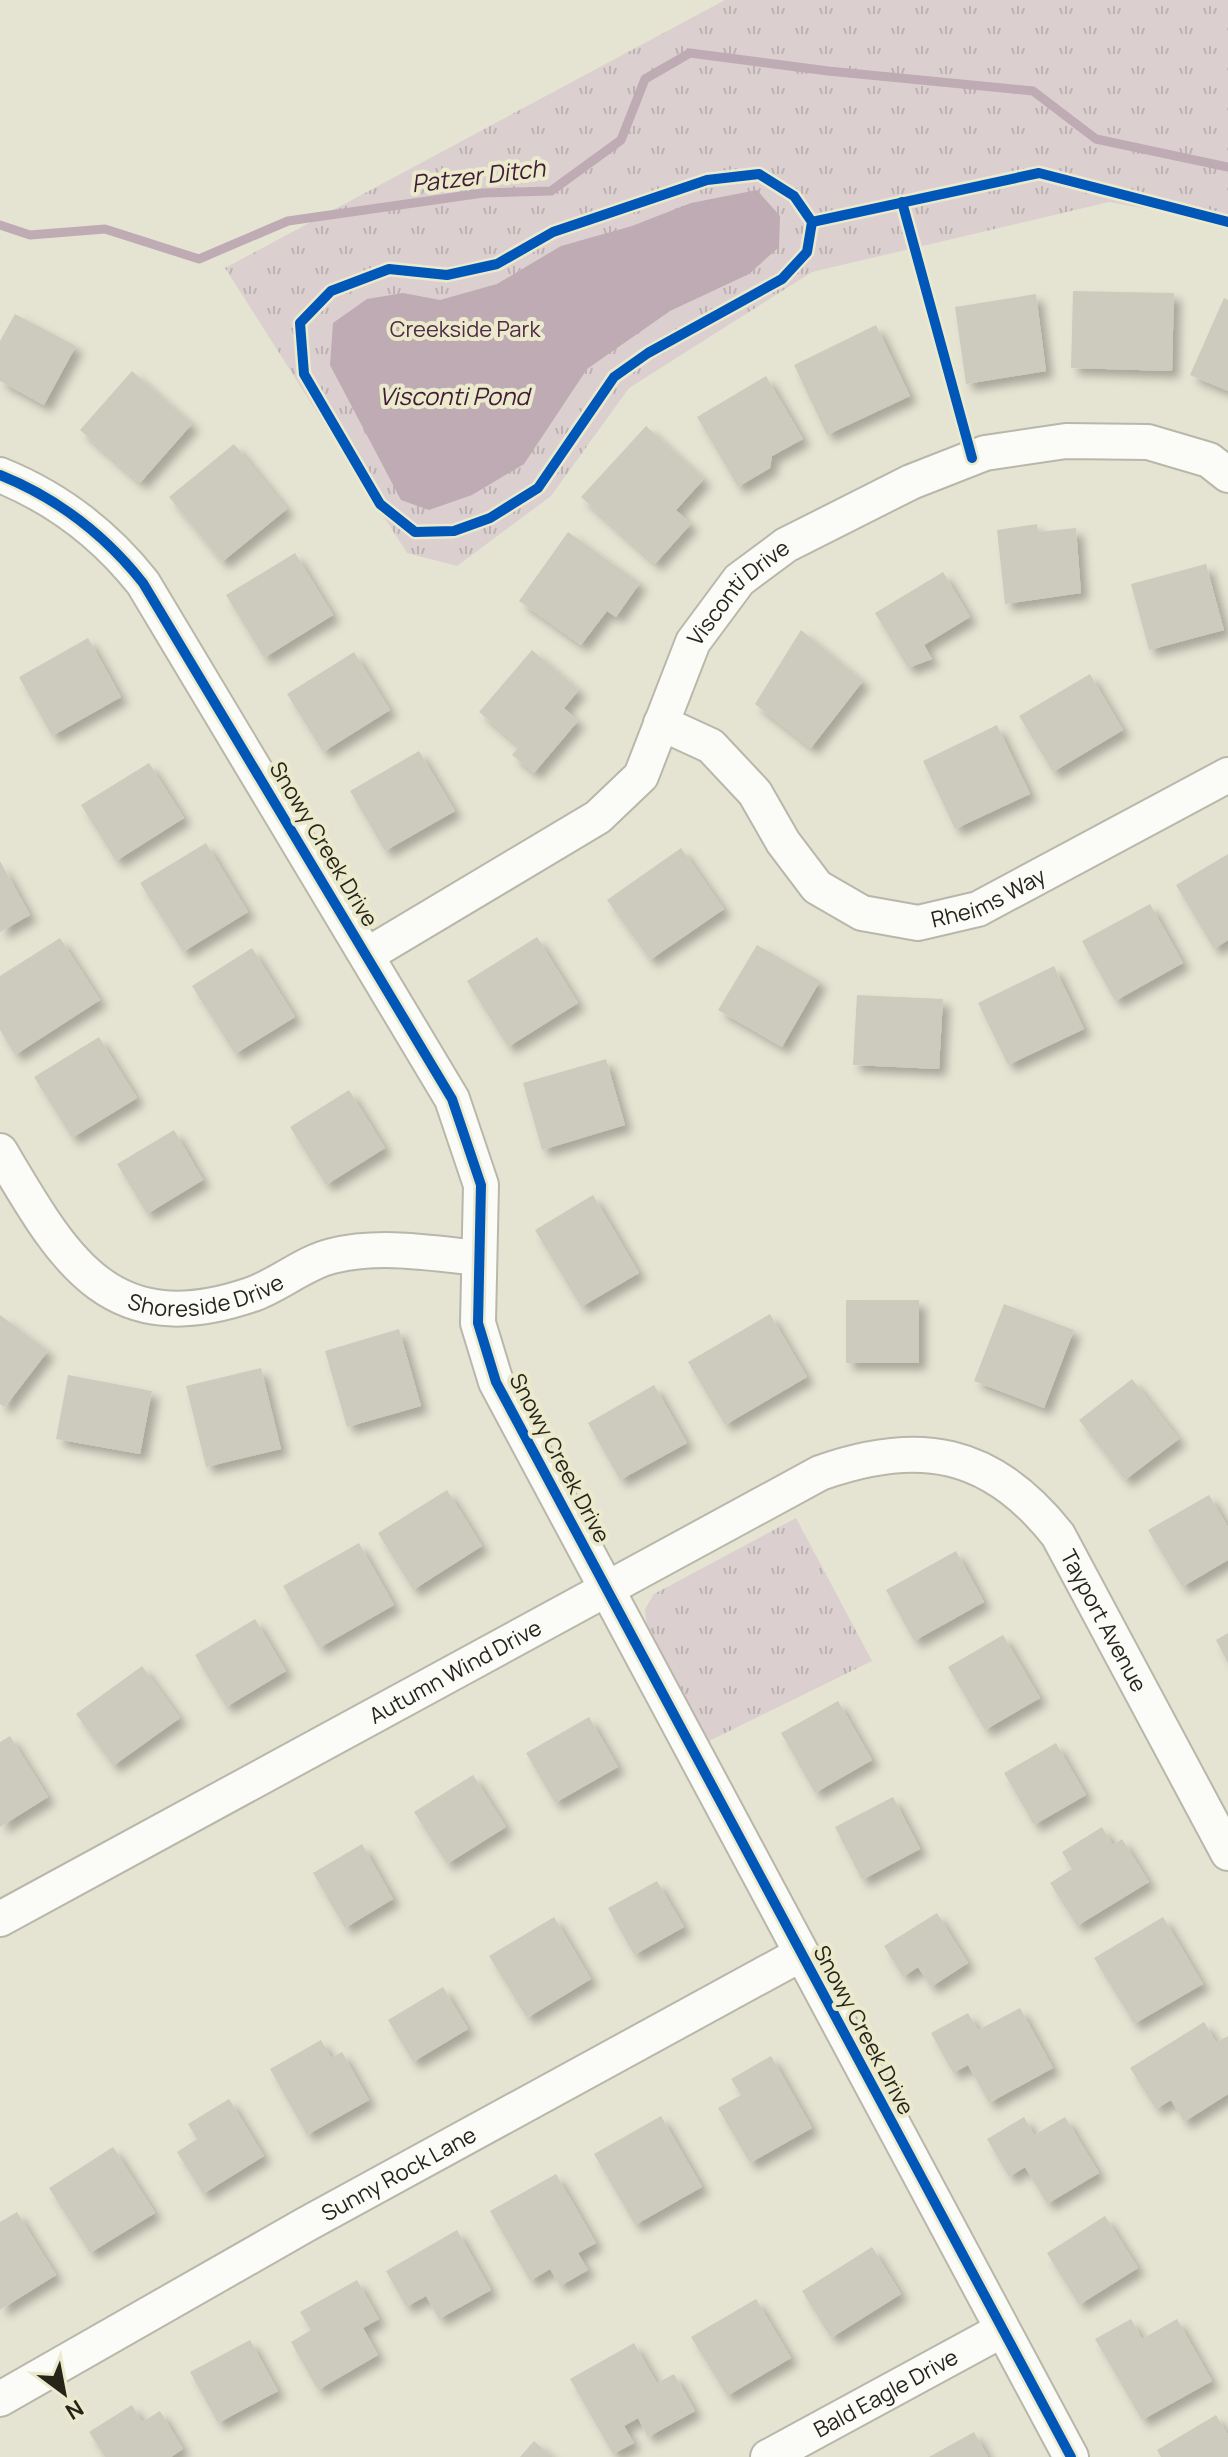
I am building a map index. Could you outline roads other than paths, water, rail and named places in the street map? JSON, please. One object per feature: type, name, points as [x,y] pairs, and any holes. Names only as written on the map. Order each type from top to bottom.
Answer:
[{"type":"street","name":"Visconti Drive","points":[[367,955],[598,817],[641,776],[693,642],[739,580],[786,545],[911,482],[985,453],[1066,441],[1148,442],[1209,460],[1228,475]]},
{"type":"street","name":"Snowy Creek Drive","points":[[0,475],[62,507],[121,555],[143,583],[452,1099],[481,1185],[478,1323],[496,1382],[1071,2457]]},
{"type":"street","name":"Rheims Way","points":[[661,723],[711,746],[755,793],[783,842],[817,887],[862,913],[918,923],[978,909],[1228,775]]},
{"type":"street","name":"Shoreside Drive","points":[[0,1151],[50,1235],[82,1273],[122,1298],[154,1306],[188,1309],[224,1304],[254,1294],[331,1256],[389,1249],[479,1258]]},
{"type":"street","name":"Autumn Wind Drive","points":[[0,1919],[820,1473],[855,1461],[894,1453],[921,1453]]},
{"type":"street","name":"Tayport Avenue","points":[[921,1453],[955,1458],[1003,1480],[1041,1513],[1058,1535],[1228,1853]]},
{"type":"street","name":"Sunny Rock Lane","points":[[0,2399],[305,2225],[801,1954]]},
{"type":"street","name":"Bald Eagle Drive","points":[[768,2457],[1002,2330]]},
{"type":"water","name":"Visconti Pond","points":[[757,190],[780,216],[779,247],[749,274],[670,311],[587,369],[524,464],[472,495],[429,510],[401,500],[330,365],[333,323],[367,299],[403,293],[440,300],[497,284],[561,246],[632,226],[691,203]]},
{"type":"waterway","name":"Patzer Ditch","points":[[0,225],[30,235],[105,229],[199,259],[288,221],[483,193],[551,191],[621,140],[645,79],[690,53],[828,71],[1033,91],[1096,139],[1228,167]]},
{"type":"park label","name":"Creekside Park","points":[[465,329]]}]
